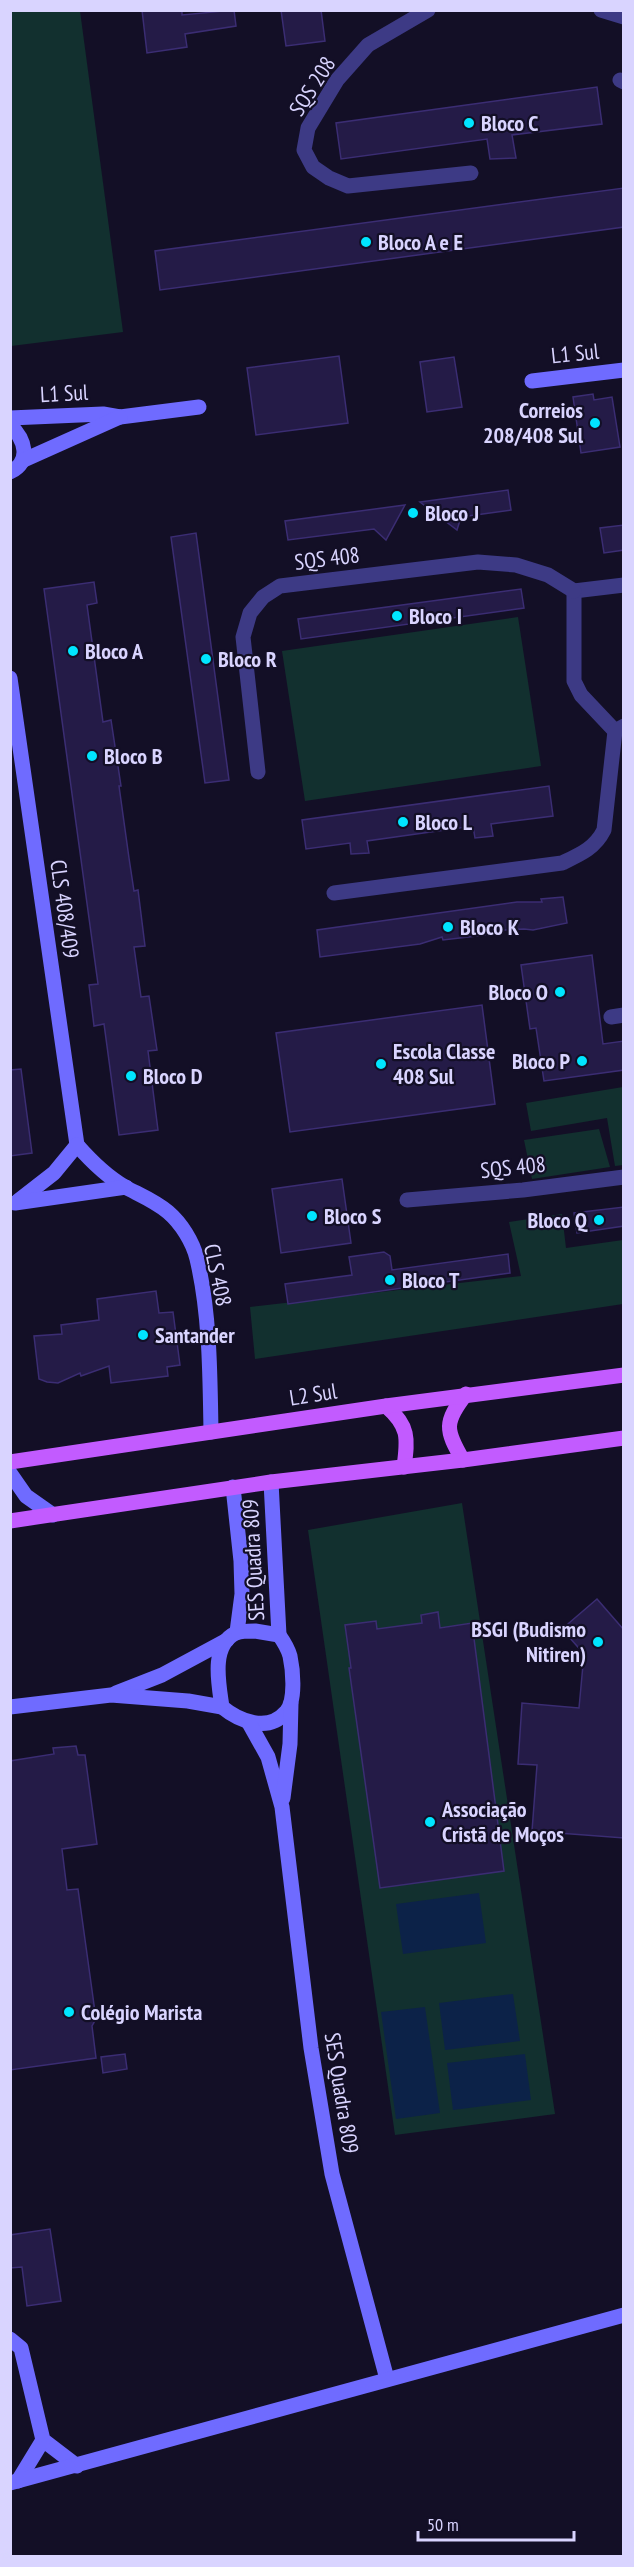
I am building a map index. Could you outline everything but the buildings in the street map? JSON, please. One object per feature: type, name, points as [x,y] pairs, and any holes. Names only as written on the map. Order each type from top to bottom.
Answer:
[{"type":"main road","name":"L2 Sul","points":[[10,1462],[466,1394],[624,1375]]},
{"type":"main road","points":[[463,1460],[450,1438],[448,1427],[454,1410],[466,1394]]},
{"type":"main road","points":[[386,1406],[398,1416],[407,1435],[404,1467]]},
{"type":"main road","points":[[10,1521],[233,1487],[463,1460],[624,1438]]},
{"type":"street","name":"SQS 208","points":[[428,10],[368,45],[337,80],[308,129],[304,150],[313,167],[329,178],[348,186],[471,173]]},
{"type":"street","points":[[601,10],[624,17]]},
{"type":"street","name":"L1 Sul","points":[[532,381],[624,370]]},
{"type":"street","name":"L1 Sul","points":[[10,472],[17,469],[24,460],[120,417],[200,407]]},
{"type":"street","name":"L1 Sul","points":[[10,418],[103,414],[120,417]]},
{"type":"street","points":[[10,425],[21,436],[24,460]]},
{"type":"street","name":"SQS 408","points":[[258,772],[243,637],[250,613],[263,597],[280,586],[478,562],[526,568],[548,575],[574,591]]},
{"type":"street","points":[[334,893],[562,863],[585,852],[598,842],[604,830],[619,728],[581,695],[574,681],[574,591],[624,585]]},
{"type":"street","name":"CLS 408/409","points":[[10,678],[76,1145]]},
{"type":"street","points":[[13,1204],[36,1190],[54,1173],[76,1145]]},
{"type":"street","name":"CLS 408","points":[[76,1145],[99,1168],[126,1187],[149,1198],[170,1214],[183,1228],[196,1256],[205,1316],[211,1432]]},
{"type":"street","name":"SQS 408","points":[[408,1200],[624,1177]]},
{"type":"street","points":[[13,1204],[126,1187]]},
{"type":"street","points":[[10,1473],[26,1496],[53,1515]]},
{"type":"street","name":"SES Quadra 809","points":[[271,1482],[279,1635]]},
{"type":"street","name":"SES Quadra 809","points":[[232,1636],[242,1594],[233,1487]]},
{"type":"street","points":[[10,1707],[111,1695],[188,1701],[222,1707],[240,1720],[249,1723],[276,1719],[286,1712],[291,1702],[290,1655],[279,1635],[268,1632],[232,1636],[162,1675],[111,1695]]},
{"type":"street","points":[[222,1707],[218,1668],[220,1653],[232,1636]]},
{"type":"street","name":"SES Quadra 809","points":[[282,1807],[288,1765],[291,1702]]},
{"type":"street","name":"SES Quadra 809","points":[[249,1723],[268,1757],[282,1807],[311,2048],[332,2174],[387,2379]]},
{"type":"street","points":[[14,2482],[624,2315]]},
{"type":"street","points":[[10,2339],[21,2348],[44,2440],[77,2466]]},
{"type":"street","points":[[14,2482],[44,2440]]},
{"type":"green space","points":[[10,11],[80,11],[123,332],[11,346]]},
{"type":"green space","points":[[518,617],[541,766],[305,801],[282,651]]},
{"type":"green space","points":[[623,1087],[623,1165],[615,1166],[607,1118],[531,1131],[526,1103]]},
{"type":"green space","points":[[599,1129],[610,1167],[532,1179],[524,1140]]},
{"type":"green space","points":[[562,1214],[566,1248],[623,1240],[623,1304],[255,1359],[250,1307],[521,1276],[509,1222]]},
{"type":"green space","name":"Associação Cristã de Moços","points":[[462,1503],[555,2114],[395,2135],[308,1530]]},
{"type":"water","points":[[479,1893],[486,1943],[403,1954],[396,1904]]},
{"type":"water","points":[[513,1994],[520,2041],[445,2050],[439,2003]]},
{"type":"water","points":[[425,2007],[440,2113],[396,2119],[381,2012]]},
{"type":"water","points":[[525,2054],[531,2100],[453,2110],[447,2063]]},
{"type":"place","name":"Bloco C","points":[[469,123]]},
{"type":"place","name":"Bloco A e E","points":[[366,242]]},
{"type":"place","name":"Correios 208/408 Sul","points":[[595,423]]},
{"type":"place","name":"Bloco J","points":[[413,513]]},
{"type":"place","name":"Bloco I","points":[[397,616]]},
{"type":"place","name":"Bloco A","points":[[73,651]]},
{"type":"place","name":"Bloco R","points":[[206,659]]},
{"type":"place","name":"Bloco B","points":[[92,756]]},
{"type":"place","name":"Bloco L","points":[[403,822]]},
{"type":"place","name":"Bloco K","points":[[448,927]]},
{"type":"place","name":"Bloco O","points":[[560,992]]},
{"type":"place","name":"Bloco P","points":[[582,1061]]},
{"type":"place","name":"Escola Classe 408 Sul","points":[[381,1064]]},
{"type":"place","name":"Bloco D","points":[[131,1076]]},
{"type":"place","name":"Bloco S","points":[[312,1216]]},
{"type":"place","name":"Bloco Q","points":[[599,1220]]},
{"type":"place","name":"Bloco T","points":[[390,1280]]},
{"type":"place","name":"Santander","points":[[143,1335]]},
{"type":"place","name":"BSGI (Budismo Nitiren)","points":[[598,1642]]},
{"type":"place","name":"Associação Cristã de Moços","points":[[430,1822]]},
{"type":"place","name":"Colégio Marista","points":[[69,2012]]}]
